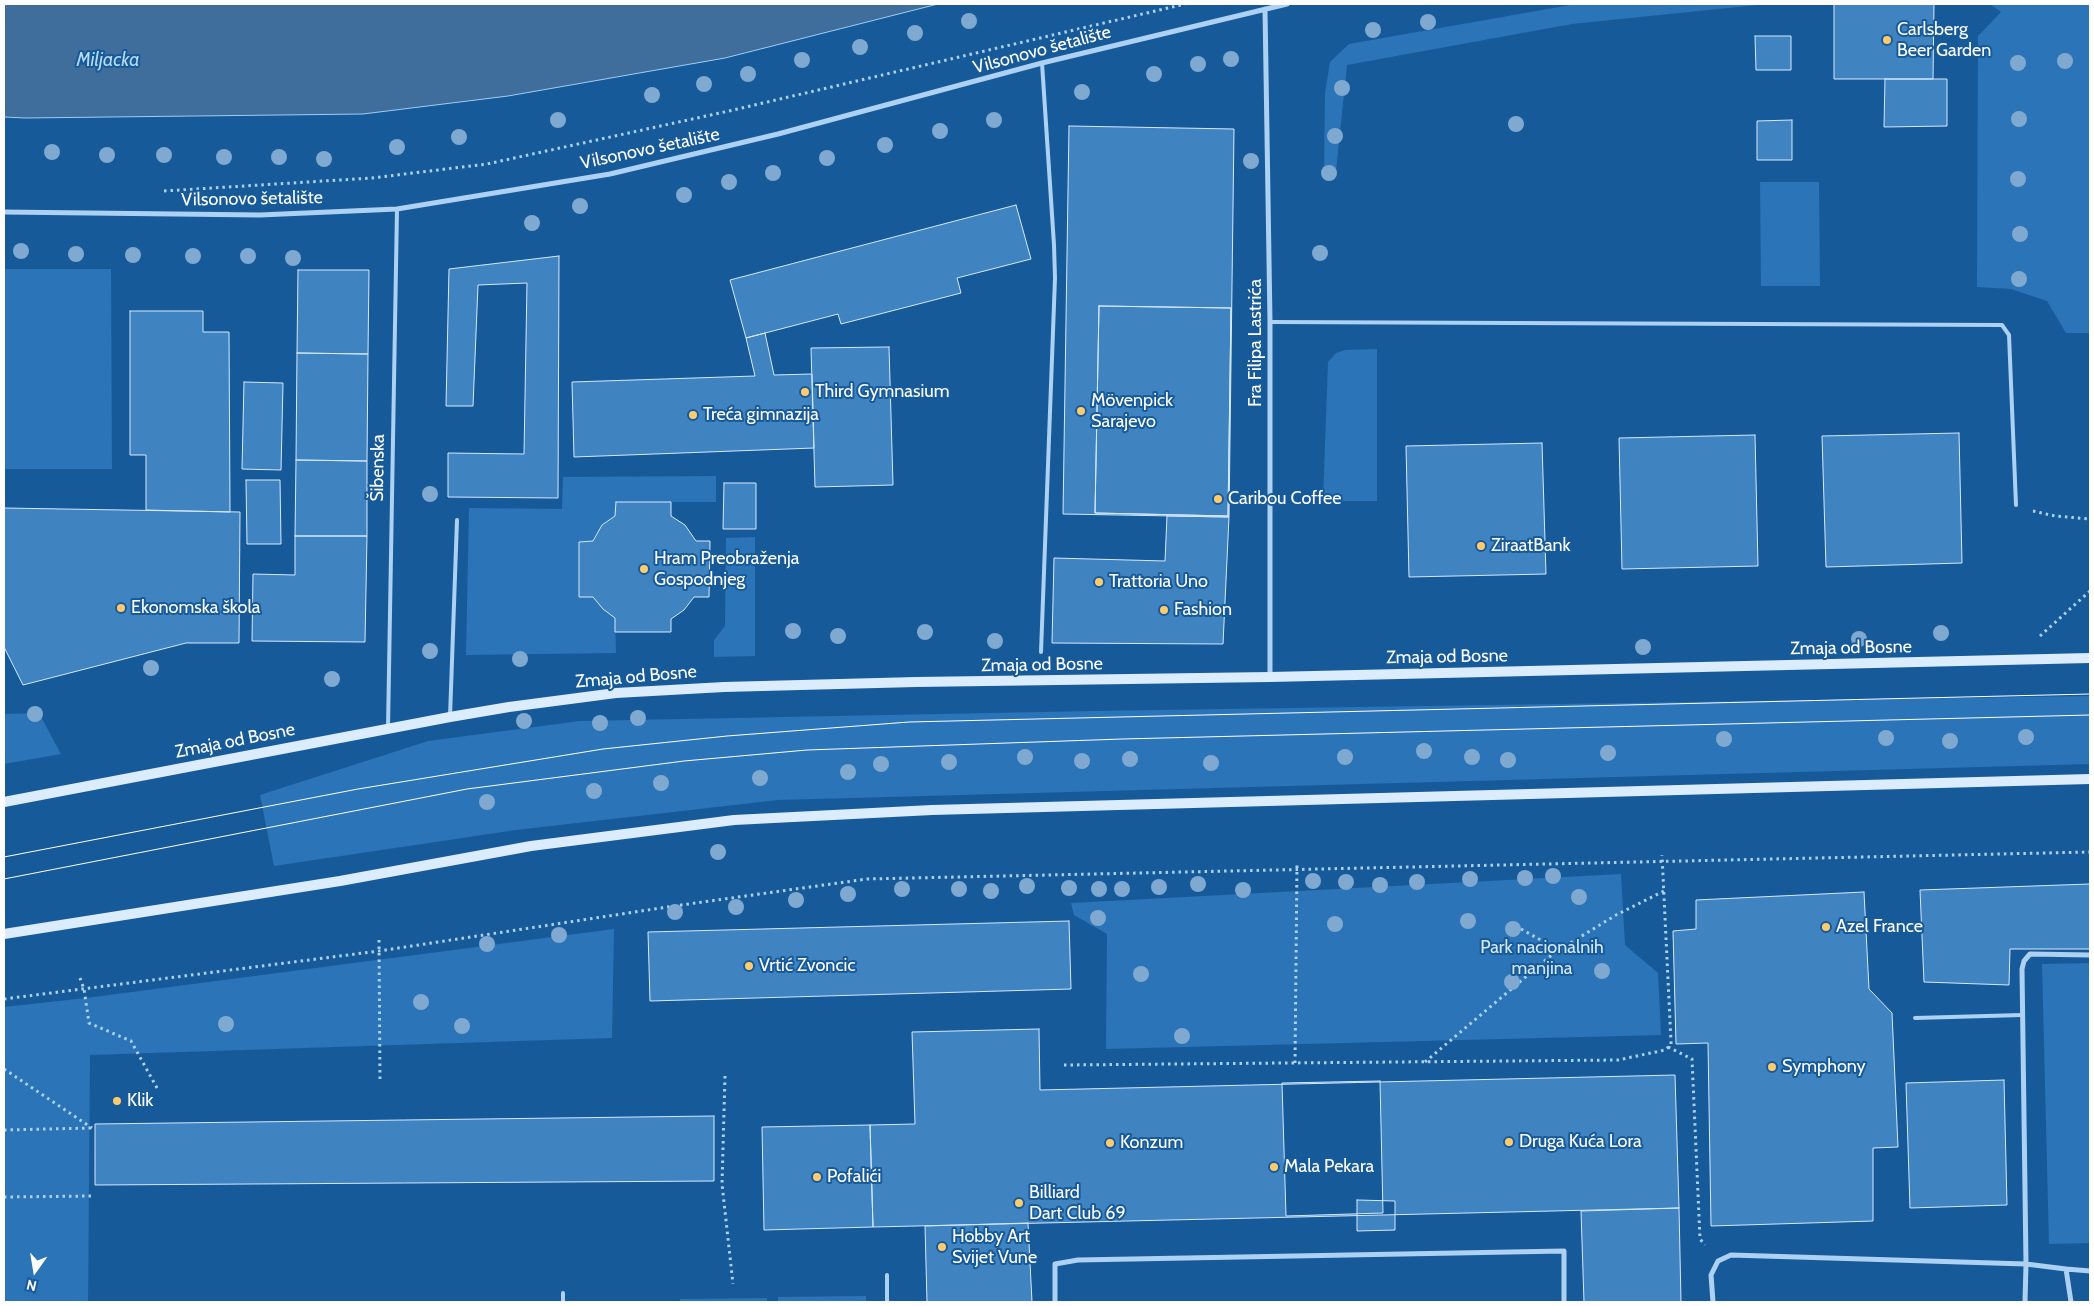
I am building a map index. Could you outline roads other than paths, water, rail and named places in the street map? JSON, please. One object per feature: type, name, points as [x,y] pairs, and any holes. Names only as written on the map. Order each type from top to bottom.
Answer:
[{"type":"main road","name":"Zmaja od Bosne","points":[[4,802],[388,728],[616,693],[724,687],[1270,677],[2090,658]]},
{"type":"main road","points":[[4,934],[340,881],[531,846],[734,820],[951,810],[2090,779]]},
{"type":"street","name":"Vilsonovo šetalište","points":[[4,212],[260,215],[397,209],[619,172],[778,134],[1042,63],[1287,4]]},
{"type":"street","name":"Fra Filipa Lastrića","points":[[1265,9],[1270,322],[1270,677]]},
{"type":"street","points":[[2025,1302],[2022,969],[2024,960],[2030,954],[2090,955]]},
{"type":"street","points":[[1055,1302],[1055,1264],[1078,1260],[1564,1252],[1564,1302]]},
{"type":"street","points":[[1713,1302],[1711,1275],[1718,1261],[1731,1255],[2026,1264],[2066,1270],[2090,1271]]},
{"type":"street","points":[[2066,1270],[2071,1302]]},
{"type":"lane","points":[[1041,652],[1055,278],[1054,235],[1042,63]]},
{"type":"lane","name":"Šibenska","points":[[388,728],[397,209]]},
{"type":"lane","points":[[1270,322],[2002,325],[2009,335],[2016,505]]},
{"type":"lane","points":[[450,717],[457,520]]},
{"type":"lane","points":[[1915,1018],[2022,1015]]},
{"type":"lane","points":[[887,1275],[888,1302]]},
{"type":"lane","points":[[563,1293],[563,1302]]},
{"type":"water","name":"Miljacka","points":[[4,4],[938,4],[725,58],[508,96],[363,114],[25,118],[4,117]]},
{"type":"tram line","points":[[4,857],[358,789],[603,749],[727,736],[909,722],[2090,694]]},
{"type":"tram line","points":[[4,879],[467,789],[684,761],[807,750],[1122,739],[2090,715]]},
{"type":"place","name":"Carlsberg Beer Garden","points":[[1887,40]]},
{"type":"place","name":"Third Gymnasium","points":[[805,392]]},
{"type":"place","name":"Mövenpick Sarajevo","points":[[1081,411]]},
{"type":"place","name":"Treća gimnazija","points":[[693,415]]},
{"type":"place","name":"Caribou Coffee","points":[[1218,499]]},
{"type":"place","name":"ZiraatBank","points":[[1481,546]]},
{"type":"place","name":"Hram Preobraženja Gospodnjeg","points":[[644,569]]},
{"type":"place","name":"Trattoria Uno","points":[[1099,582]]},
{"type":"place","name":"Ekonomska škola","points":[[121,608]]},
{"type":"place","name":"Fashion","points":[[1164,610]]},
{"type":"place","name":"Azel France","points":[[1826,927]]},
{"type":"place","name":"Vrtić Zvoncic","points":[[749,966]]},
{"type":"place","name":"Symphony","points":[[1772,1067]]},
{"type":"place","name":"Klik","points":[[117,1101]]},
{"type":"place","name":"Druga Kuća Lora","points":[[1509,1142]]},
{"type":"place","name":"Konzum","points":[[1110,1143]]},
{"type":"place","name":"Mala Pekara","points":[[1274,1167]]},
{"type":"place","name":"Pofalići","points":[[817,1177]]},
{"type":"place","name":"Billiard Dart Club 69","points":[[1019,1203]]},
{"type":"place","name":"Hobby Art Svijet Vune","points":[[942,1247]]},
{"type":"park label","name":"Park nacionalnih manjina","points":[[1542,958]]}]
